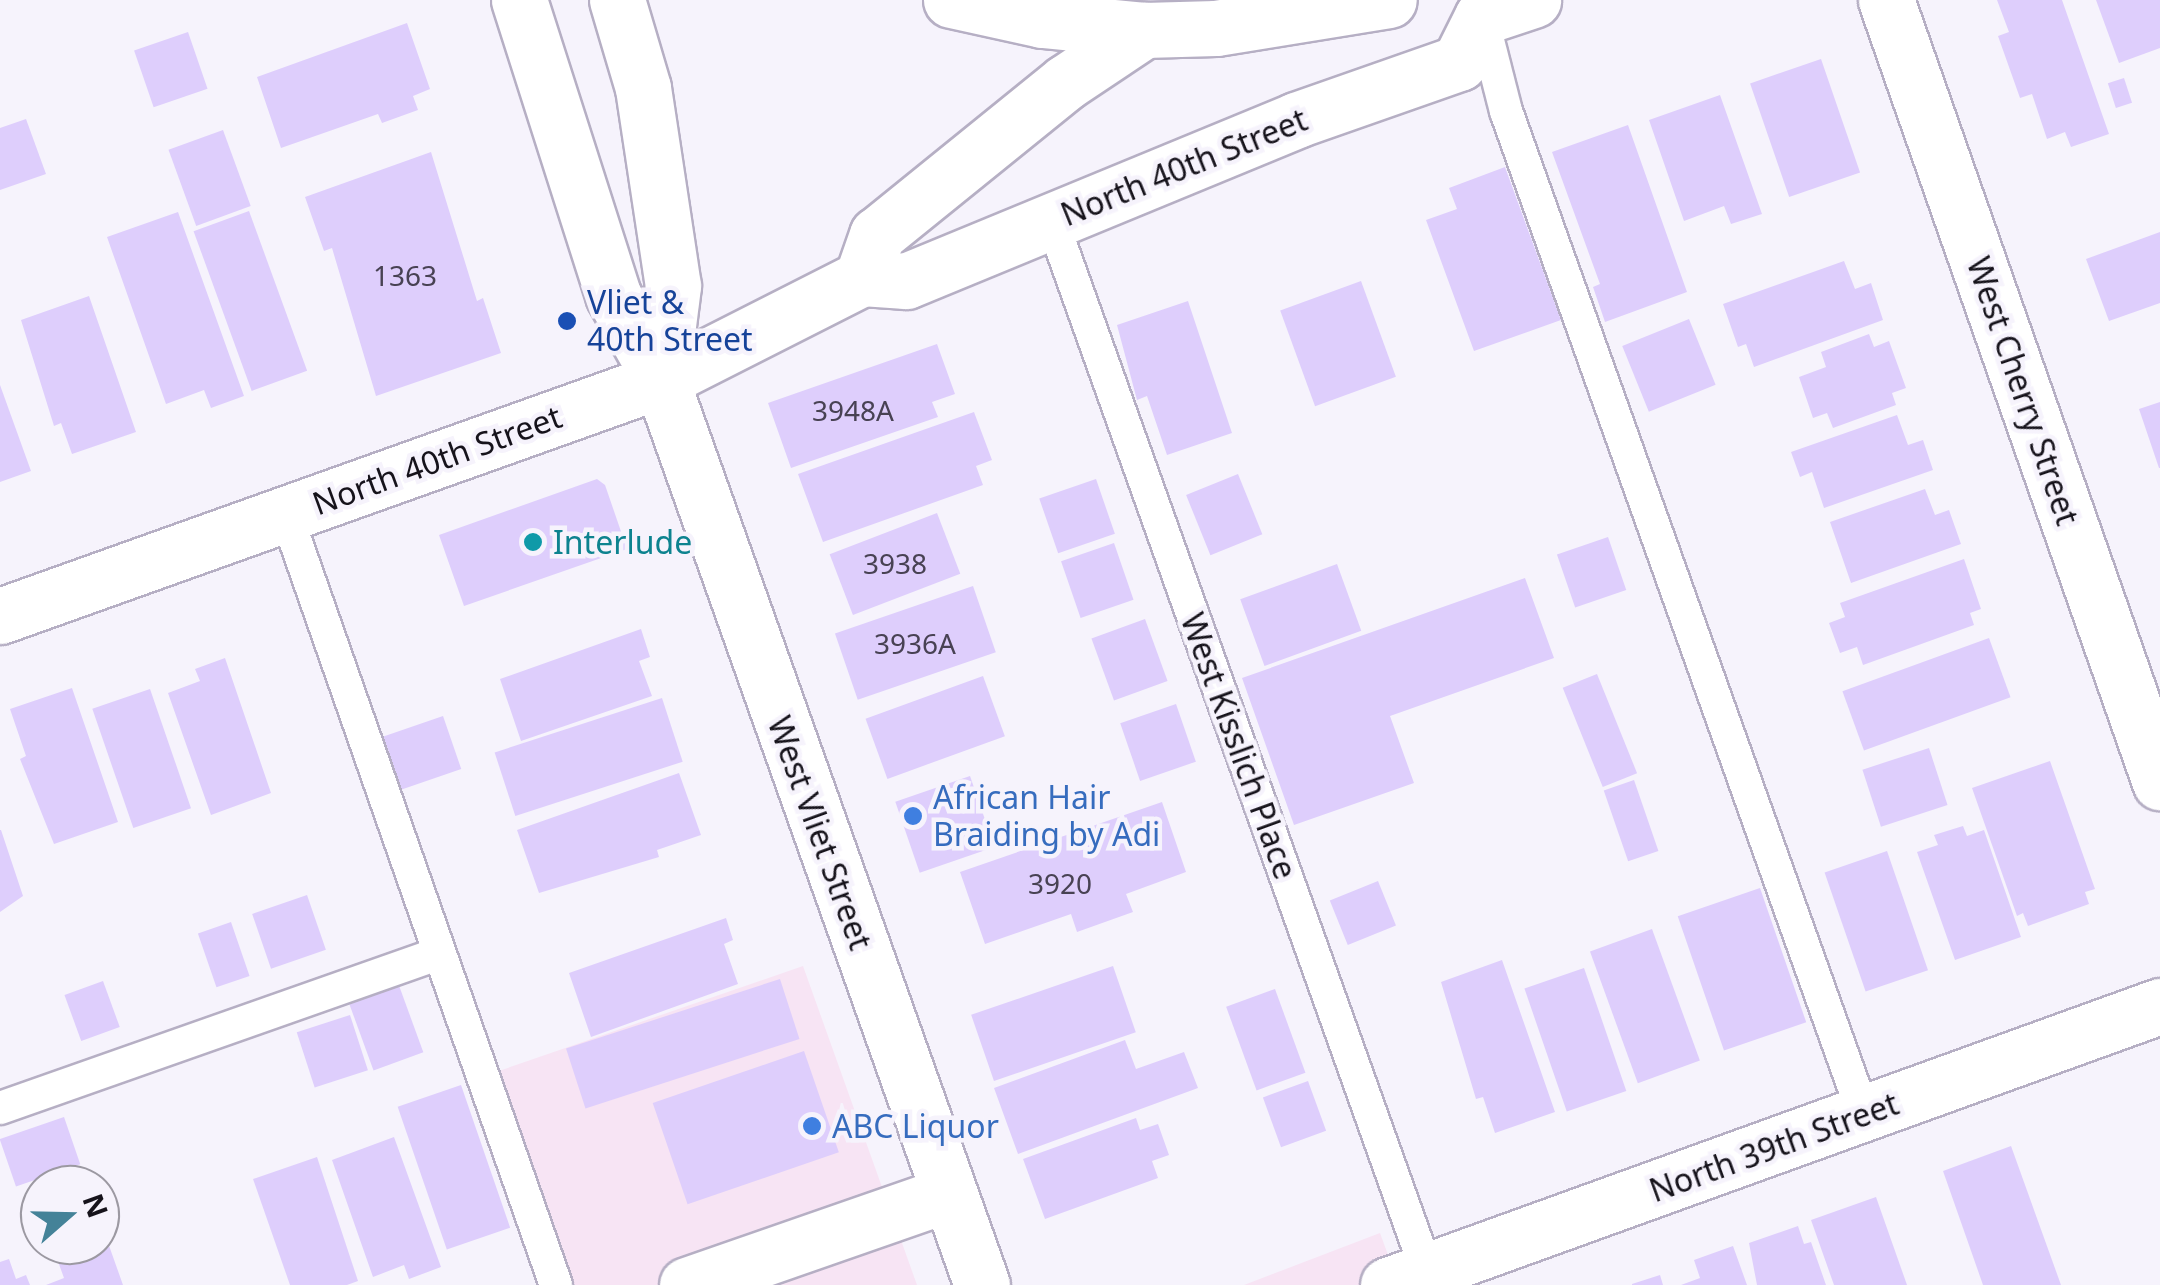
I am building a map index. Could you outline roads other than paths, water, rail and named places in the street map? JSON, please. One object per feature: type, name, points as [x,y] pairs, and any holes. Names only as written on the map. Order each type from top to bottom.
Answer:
[{"type":"street","name":"West Vliet Street","points":[[519,0],[618,306],[661,380],[982,1285]]},
{"type":"street","name":"West Vliet Street","points":[[617,0],[643,88],[673,286],[661,380]]},
{"type":"street","points":[[951,0],[1042,20],[1144,30],[1216,28],[1389,0]]},
{"type":"street","points":[[1466,8],[1533,0]]},
{"type":"street","name":"West Cherry Street","points":[[1886,0],[2160,782]]},
{"type":"street","name":"North 40th Street","points":[[0,616],[661,380],[862,278],[906,281],[1296,120],[1459,63],[1466,8]]},
{"type":"street","points":[[862,278],[877,235],[1066,82],[1144,30]]},
{"type":"street","name":"North 39th Street","points":[[1409,1280],[2160,1006]]},
{"type":"street","points":[[687,1285],[950,1194]]},
{"type":"lane","points":[[1466,8],[1864,1115]]},
{"type":"lane","name":"West Kisslich Place","points":[[1052,221],[1409,1280]]},
{"type":"lane","points":[[286,514],[556,1285]]},
{"type":"lane","points":[[0,1108],[438,954]]},
{"type":"place","name":"Vliet & 40th Street","points":[[567,321]]},
{"type":"place","name":"Interlude","points":[[533,542]]},
{"type":"place","name":"African Hair Braiding by Adi","points":[[913,816]]},
{"type":"place","name":"ABC Liquor","points":[[812,1126]]}]
